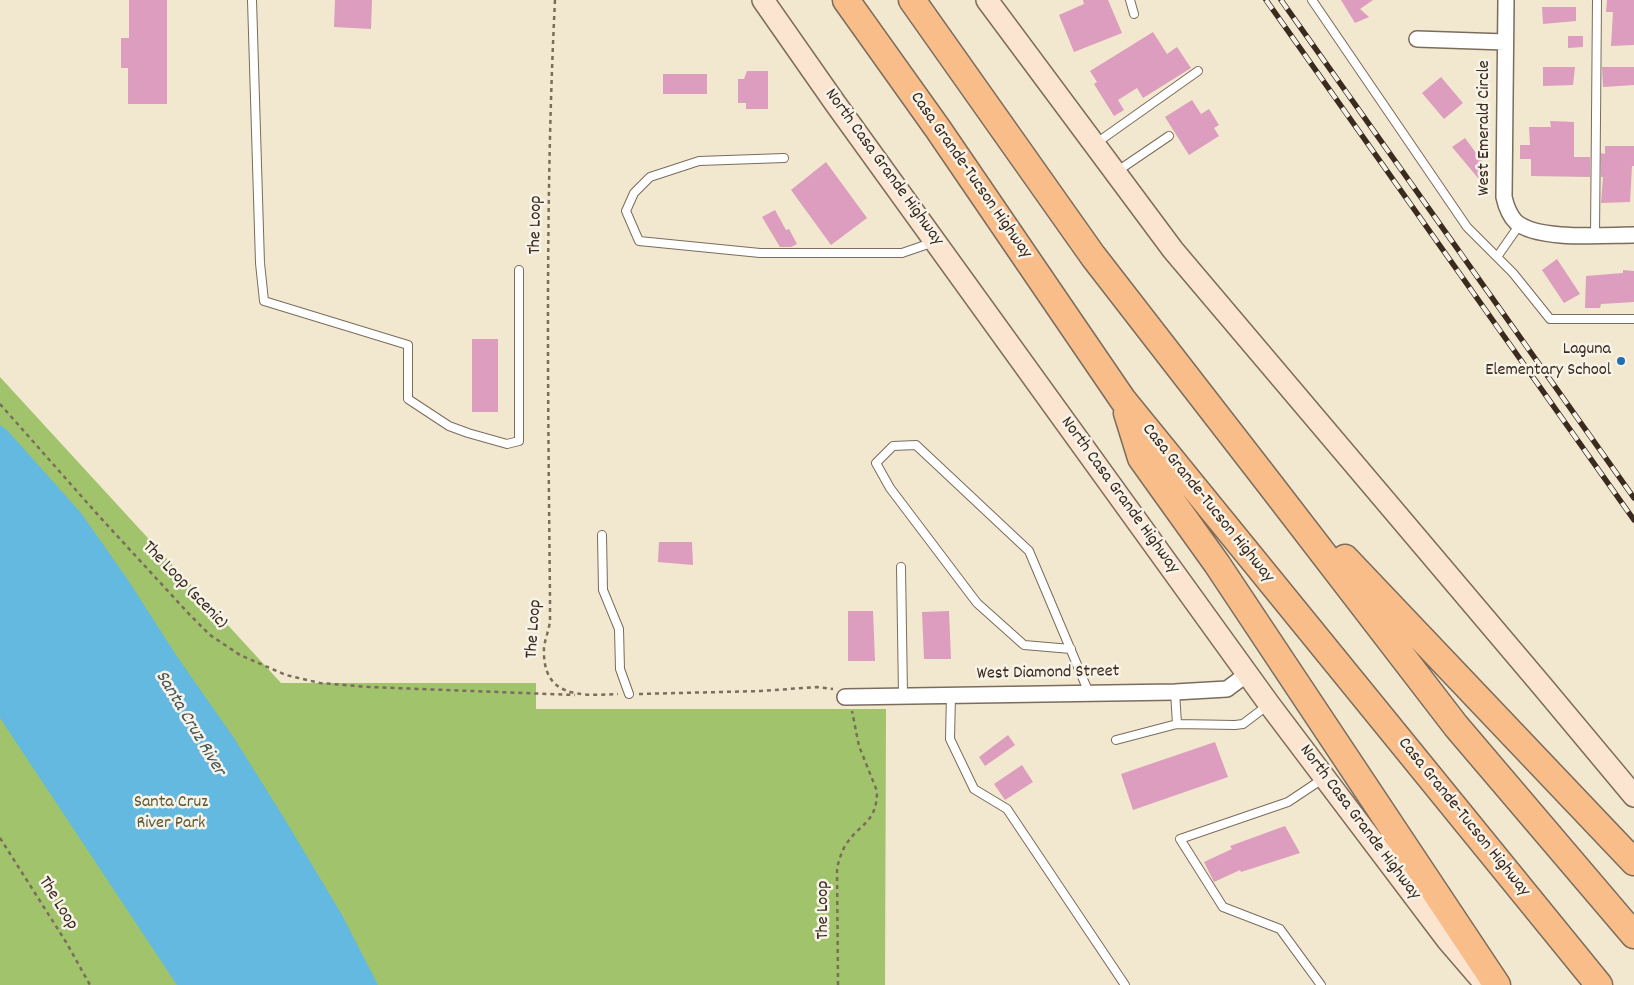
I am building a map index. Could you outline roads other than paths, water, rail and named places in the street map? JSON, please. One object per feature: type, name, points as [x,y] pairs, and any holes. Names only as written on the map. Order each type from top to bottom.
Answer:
[{"type":"highway","name":"Casa Grande-Tucson Highway","points":[[846,0],[944,137],[1123,400],[1599,985]]},
{"type":"highway","points":[[912,0],[1093,256],[1456,726],[1634,935]]},
{"type":"highway","points":[[1123,400],[1141,458],[1217,564],[1498,985]]},
{"type":"highway","points":[[1269,483],[1294,504],[1634,862]]},
{"type":"main road","name":"North Casa Grande Highway","points":[[763,0],[1269,704],[1448,941],[1486,985]]},
{"type":"main road","points":[[987,0],[1114,174],[1173,250],[1634,796]]},
{"type":"street","name":"West Emerald Circle","points":[[1506,0],[1504,198],[1506,208],[1512,218],[1520,224]]},
{"type":"street","points":[[1418,39],[1505,42]]},
{"type":"street","points":[[1520,224],[1535,231],[1554,235],[1634,235]]},
{"type":"street","name":"West Diamond Street","points":[[845,697],[1175,692],[1227,689],[1247,674]]},
{"type":"lane","points":[[252,0],[260,264],[264,301],[408,345],[408,399],[449,426],[507,444],[519,441],[519,270]]},
{"type":"lane","points":[[1130,0],[1134,14]]},
{"type":"lane","points":[[1312,0],[1467,227],[1513,273],[1550,320],[1634,319]]},
{"type":"lane","points":[[1595,236],[1596,0]]},
{"type":"lane","points":[[1093,145],[1198,71]]},
{"type":"lane","points":[[1114,174],[1169,136]]},
{"type":"lane","points":[[784,158],[699,161],[650,177],[634,193],[626,211],[640,241],[760,252],[902,253],[936,242]]},
{"type":"lane","points":[[1497,257],[1520,224]]},
{"type":"lane","points":[[1071,649],[1024,644],[977,603],[890,488],[876,463],[893,446],[916,445],[1029,550],[1090,693]]},
{"type":"lane","points":[[602,535],[603,590],[619,629],[620,668],[629,694]]},
{"type":"lane","points":[[901,567],[903,695]]},
{"type":"lane","points":[[1175,692],[1177,724]]},
{"type":"lane","points":[[951,694],[950,739],[974,789],[1007,809],[1125,985]]},
{"type":"lane","points":[[1116,740],[1177,724],[1235,726],[1243,724],[1269,704]]},
{"type":"lane","points":[[1321,985],[1280,929],[1223,907],[1180,838],[1288,802],[1324,778]]},
{"type":"water","name":"Santa Cruz River","points":[[0,425],[7,430],[81,513],[128,580],[176,655],[234,738],[284,818],[342,915],[378,985],[177,985],[0,718]]},
{"type":"railway","points":[[1266,0],[1634,520]]},
{"type":"railway","points":[[1281,0],[1634,498]]},
{"type":"place","name":"Laguna Elementary School","points":[[1621,361]]},
{"type":"park label","name":"Santa Cruz River Park","points":[[171,814]]}]
